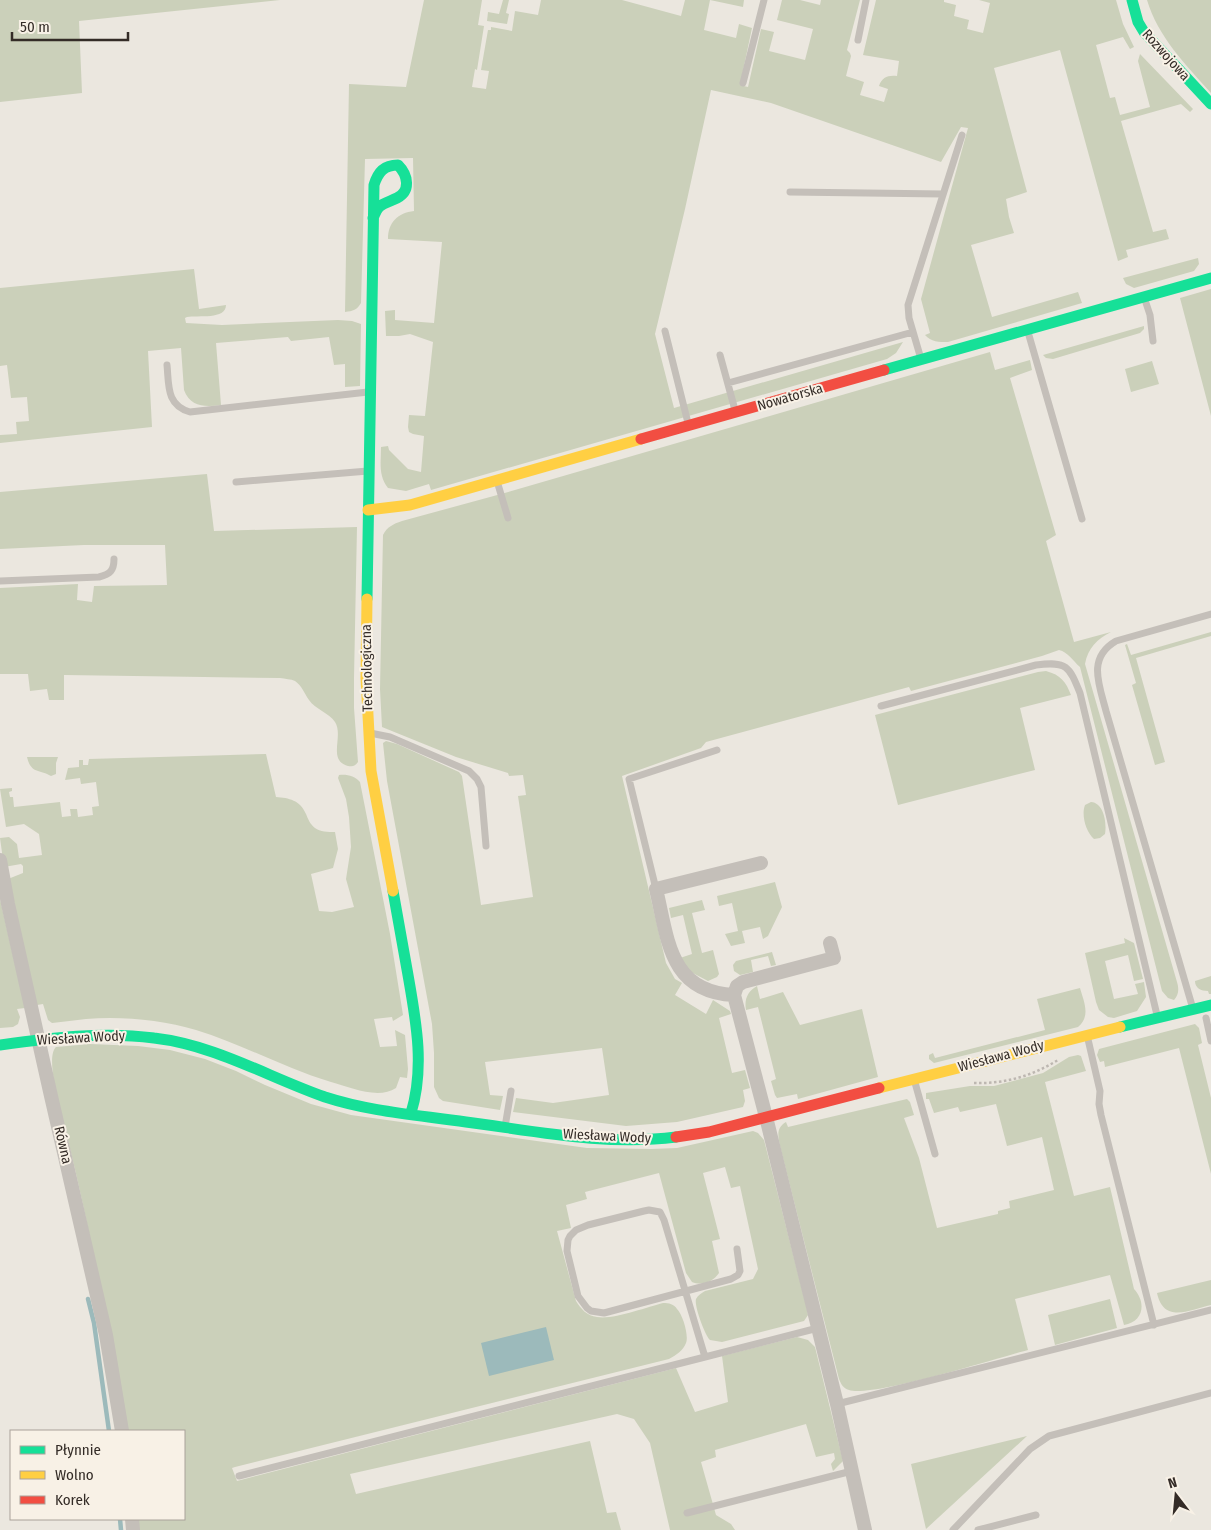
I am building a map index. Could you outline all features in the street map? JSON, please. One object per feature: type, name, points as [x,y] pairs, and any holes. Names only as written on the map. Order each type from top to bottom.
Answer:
[{"type":"street","name":"Rozwojowa","points":[[1132,0],[1138,22],[1144,32],[1211,104]]},
{"type":"street","name":"Technologiczna","points":[[373,218],[366,678],[371,772],[415,1014],[419,1046],[418,1091],[411,1113]]},
{"type":"street","name":"Nowatorska","points":[[368,510],[410,505],[1211,278]]},
{"type":"street","name":"Równa","points":[[0,860],[106,1334],[122,1430]]},
{"type":"street","points":[[734,995],[712,991],[682,973],[674,959],[656,889],[761,863]]},
{"type":"street","points":[[830,944],[834,958],[743,982],[737,986],[734,995],[837,1404],[865,1530]]},
{"type":"street","name":"Wiesława Wody","points":[[0,1045],[106,1034],[133,1035],[185,1044],[233,1059],[315,1094],[344,1103],[505,1127],[599,1138],[646,1140],[677,1138],[709,1132],[1087,1034],[1211,1004]]},
{"type":"lane","points":[[743,84],[764,0]]},
{"type":"lane","points":[[858,40],[866,0]]},
{"type":"lane","points":[[921,360],[909,318],[908,305],[962,135]]},
{"type":"lane","points":[[790,192],[943,194]]},
{"type":"lane","points":[[1144,297],[1150,315],[1153,341]]},
{"type":"lane","points":[[1027,330],[1082,519]]},
{"type":"lane","points":[[665,331],[688,426]]},
{"type":"lane","points":[[728,383],[913,332]]},
{"type":"lane","points":[[720,355],[736,412]]},
{"type":"lane","points":[[167,364],[172,398],[182,410],[190,412],[371,391]]},
{"type":"lane","points":[[236,482],[368,471]]},
{"type":"lane","points":[[497,481],[508,518]]},
{"type":"lane","points":[[0,581],[99,577],[110,574],[113,569],[114,559]]},
{"type":"lane","points":[[1193,1009],[1106,711],[1098,680],[1098,666],[1100,655],[1108,646],[1116,641],[1211,614]]},
{"type":"lane","points":[[881,706],[1036,665],[1053,663],[1063,665],[1072,673],[1080,694],[1158,1018]]},
{"type":"lane","points":[[369,733],[390,736],[469,771],[477,779],[481,787],[486,846]]},
{"type":"lane","points":[[656,889],[630,780],[717,750]]},
{"type":"lane","points":[[1206,1018],[1211,1040]]},
{"type":"lane","points":[[1087,1034],[1100,1091],[1099,1104],[1101,1115],[1154,1325]]},
{"type":"lane","points":[[914,1079],[935,1154]]},
{"type":"lane","points":[[505,1127],[511,1091]]},
{"type":"lane","points":[[705,1357],[685,1291],[664,1220],[660,1212],[649,1210],[588,1225],[573,1232],[568,1240],[568,1256],[578,1296],[587,1308],[604,1312],[685,1291],[735,1278],[738,1275],[740,1265],[737,1249]]},
{"type":"lane","points":[[837,1404],[1211,1310]]},
{"type":"lane","points":[[239,1476],[818,1328]]},
{"type":"lane","points":[[953,1530],[1030,1449],[1048,1436],[1211,1393]]},
{"type":"lane","points":[[688,1514],[852,1471]]},
{"type":"lane","points":[[978,1530],[1036,1515]]},
{"type":"path","points":[[972,1082],[993,1084],[1015,1079],[1045,1068],[1059,1060]]},
{"type":"green space","points":[[0,0],[280,0],[79,21],[82,93],[0,102]]},
{"type":"green space","points":[[424,0],[482,0],[478,25],[484,26],[477,70],[475,69],[472,87],[486,89],[489,71],[481,70],[488,30],[491,30],[491,27],[512,31],[515,11],[538,15],[541,0],[622,0],[681,16],[685,0],[710,0],[704,30],[736,38],[739,24],[752,28],[740,85],[748,87],[761,29],[774,32],[769,51],[805,60],[813,29],[777,20],[782,0],[800,0],[820,5],[821,0],[860,0],[847,50],[851,56],[846,76],[864,82],[860,95],[884,102],[888,89],[879,86],[886,77],[897,76],[899,61],[863,55],[876,0],[944,0],[944,2],[956,5],[954,16],[969,20],[967,29],[983,33],[990,3],[979,0],[1116,0],[1123,24],[1134,47],[1130,49],[1123,37],[1096,45],[1110,98],[1115,97],[1120,115],[1150,107],[1138,61],[1140,54],[1193,109],[1190,112],[1181,104],[1121,121],[1153,232],[1166,229],[1169,239],[1126,250],[1128,257],[1118,261],[1060,50],[994,68],[1027,192],[1006,199],[1014,233],[971,245],[992,317],[1078,292],[1082,303],[948,342],[938,342],[925,335],[930,333],[921,299],[968,128],[961,127],[941,162],[771,103],[711,90],[655,334],[674,408],[903,342],[896,353],[887,359],[431,490],[429,484],[406,491],[388,488],[381,473],[381,447],[388,446],[389,450],[408,469],[421,472],[424,436],[409,432],[409,415],[425,416],[433,342],[410,334],[386,336],[385,311],[395,310],[395,320],[434,323],[442,242],[388,239],[388,233],[395,219],[403,214],[414,211],[413,158],[365,159],[361,303],[354,310],[345,312],[349,84],[406,87]]},
{"type":"green space","points":[[503,0],[509,0],[506,13],[509,14],[507,24],[487,21],[488,12],[499,14]]},
{"type":"green space","points":[[710,0],[744,0],[743,7]]},
{"type":"green space","points":[[1147,0],[1211,0],[1211,93],[1165,38]]},
{"type":"green space","points":[[1198,258],[1199,264],[1194,271],[1134,288],[1126,284],[1123,278]]},
{"type":"green space","points":[[194,269],[199,309],[226,305],[225,310],[217,315],[187,317],[185,318],[186,323],[222,325],[338,320],[361,324],[360,386],[345,387],[345,364],[334,365],[329,337],[291,341],[288,337],[216,343],[221,405],[204,406],[190,400],[184,390],[181,348],[148,351],[152,427],[0,443],[0,435],[17,434],[16,422],[29,421],[27,397],[11,398],[7,365],[0,366],[0,288]]},
{"type":"green space","points":[[1211,289],[1211,416],[1180,298]]},
{"type":"green space","points":[[1144,326],[1140,333],[1053,359],[1046,358],[1043,355]]},
{"type":"green space","points":[[990,352],[995,370],[1030,360],[1032,370],[1010,378],[1056,535],[1046,541],[1074,642],[1111,632],[1094,645],[1088,653],[1085,664],[1177,982],[1178,991],[1176,998],[1174,1000],[1168,998],[1162,991],[1080,667],[1068,655],[1059,650],[911,691],[909,687],[706,742],[701,748],[622,776],[666,963],[675,979],[682,983],[675,995],[706,1014],[713,1000],[730,1011],[731,1014],[719,1018],[732,1073],[745,1070],[750,1088],[743,1090],[745,1101],[743,1107],[677,1122],[626,1126],[513,1112],[516,1098],[553,1103],[609,1095],[602,1048],[485,1062],[490,1095],[503,1096],[500,1110],[443,1101],[439,1098],[434,1087],[432,1024],[387,781],[383,743],[386,741],[397,744],[459,772],[462,776],[481,905],[533,897],[518,796],[526,795],[523,775],[509,776],[508,773],[456,757],[382,727],[380,689],[383,535],[386,530],[402,521]]},
{"type":"green space","points":[[1152,361],[1159,384],[1131,392],[1125,369]]},
{"type":"green space","points":[[207,474],[214,531],[357,527],[354,708],[358,762],[354,766],[348,766],[338,759],[338,734],[335,722],[315,706],[299,685],[292,680],[280,678],[64,675],[64,700],[49,700],[47,689],[30,691],[28,674],[0,674],[0,588],[78,584],[77,600],[92,602],[94,586],[167,585],[165,545],[84,545],[0,549],[0,492]]},
{"type":"green space","points":[[1211,632],[1211,636],[1136,658],[1165,762],[1155,765],[1132,685],[1136,683],[1125,645],[1127,644],[1131,655]]},
{"type":"green space","points":[[1046,671],[1062,680],[1071,695],[1020,708],[1035,770],[898,805],[875,715]]},
{"type":"green space","points":[[266,754],[276,797],[290,799],[301,806],[310,823],[317,829],[324,832],[335,832],[338,849],[333,868],[311,874],[319,911],[332,912],[354,907],[346,879],[351,847],[349,817],[346,799],[338,778],[339,775],[348,775],[360,782],[390,934],[403,1015],[393,1021],[392,1017],[374,1019],[380,1047],[397,1046],[395,1030],[405,1035],[407,1078],[400,1077],[396,1088],[389,1091],[373,1093],[331,1082],[230,1042],[196,1030],[170,1024],[114,1018],[52,1023],[48,1020],[43,1004],[37,1005],[8,879],[23,873],[23,866],[21,864],[4,867],[0,838],[9,837],[17,844],[19,858],[42,855],[39,834],[24,824],[6,827],[0,789],[12,788],[12,791],[9,792],[10,797],[13,797],[14,807],[60,802],[62,817],[71,816],[70,809],[77,809],[78,817],[93,815],[92,807],[99,806],[96,782],[81,784],[80,778],[65,780],[68,768],[79,767],[79,760],[83,760],[83,765],[88,765],[89,759]]},
{"type":"green space","points":[[27,757],[58,757],[56,774],[51,776],[33,769]]},
{"type":"green space","points":[[1091,802],[1095,803],[1102,810],[1105,824],[1105,834],[1100,838],[1094,839],[1087,828],[1084,818],[1085,805]]},
{"type":"green space","points":[[775,882],[782,907],[768,936],[763,939],[760,927],[742,931],[745,943],[731,946],[725,934],[738,931],[732,903],[719,906],[717,896]]},
{"type":"green space","points":[[0,899],[25,1008],[17,1009],[20,1017],[18,1024],[13,1027],[0,1028]]},
{"type":"green space","points":[[702,900],[705,910],[692,913],[702,953],[713,950],[719,974],[708,981],[687,970],[680,958],[692,954],[683,915],[671,918],[669,908]]},
{"type":"green space","points":[[1124,938],[1134,943],[1143,979],[1134,981],[1128,955],[1105,961],[1114,999],[1138,994],[1135,984],[1144,982],[1146,997],[1137,1011],[1114,1018],[1108,1017],[1099,1010],[1085,953],[1125,943]]},
{"type":"green space","points":[[772,952],[776,965],[771,966],[768,956],[751,960],[753,972],[740,975],[734,971],[733,965],[736,961]]},
{"type":"green space","points":[[1211,976],[1211,994],[1209,994],[1208,991],[1197,987],[1195,981]]},
{"type":"green space","points":[[757,986],[760,999],[783,992],[800,1025],[862,1009],[878,1077],[798,1099],[797,1094],[777,1098],[771,1081],[776,1079],[758,1007],[746,1010],[747,996]]},
{"type":"green space","points":[[1080,988],[1085,1004],[1085,1014],[1082,1023],[1078,1027],[934,1063],[929,1059],[929,1055],[933,1053],[935,1058],[1045,1030],[1037,999]]},
{"type":"green space","points":[[1195,1024],[1199,1028],[1202,1043],[1198,1045],[1211,1098],[1211,1174],[1179,1048],[1105,1067],[1104,1061],[1100,1062],[1097,1055],[1099,1049]]},
{"type":"green space","points":[[90,1044],[138,1046],[170,1050],[205,1059],[311,1104],[351,1115],[587,1148],[677,1148],[753,1131],[758,1133],[764,1140],[806,1305],[808,1315],[804,1321],[722,1342],[710,1340],[705,1332],[696,1303],[698,1296],[705,1291],[753,1279],[758,1269],[740,1186],[731,1188],[725,1167],[703,1173],[720,1239],[712,1241],[719,1273],[714,1279],[703,1283],[692,1282],[686,1273],[659,1173],[585,1192],[587,1199],[566,1205],[571,1228],[557,1231],[576,1301],[587,1314],[604,1317],[621,1315],[663,1303],[673,1305],[681,1316],[687,1336],[686,1343],[679,1352],[669,1359],[235,1467],[232,1468],[237,1481],[676,1368],[695,1412],[728,1402],[722,1356],[797,1337],[808,1340],[815,1347],[843,1461],[833,1471],[831,1464],[835,1459],[834,1453],[816,1457],[806,1424],[715,1450],[716,1457],[701,1462],[716,1515],[731,1524],[735,1530],[670,1530],[650,1443],[634,1419],[617,1414],[350,1474],[356,1494],[590,1441],[607,1513],[616,1512],[621,1530],[138,1530],[137,1520],[185,1520],[185,1430],[126,1430],[92,1246],[53,1076],[53,1053],[56,1047]]},
{"type":"green space","points":[[1081,1056],[1086,1071],[1045,1082],[1074,1196],[1110,1187],[1134,1289],[1141,1300],[1142,1306],[1139,1316],[1124,1325],[1110,1275],[1015,1299],[1028,1350],[908,1383],[862,1391],[845,1388],[839,1379],[780,1146],[779,1129],[786,1122],[788,1127],[907,1099],[910,1102],[914,1115],[904,1118],[919,1158],[937,1228],[998,1214],[998,1211],[1010,1208],[1009,1201],[1054,1190],[1042,1137],[1007,1146],[996,1104],[960,1112],[958,1107],[934,1113],[929,1099],[926,1099],[926,1093],[970,1086],[994,1086],[1043,1073],[1069,1057]]},
{"type":"green space","points":[[1211,1280],[1211,1305],[1186,1312],[1171,1312],[1160,1303],[1157,1293]]},
{"type":"green space","points":[[1110,1299],[1117,1328],[1055,1345],[1048,1315]]},
{"type":"green space","points":[[1027,1436],[926,1529],[911,1464]]},
{"type":"water","points":[[546,1327],[554,1360],[489,1376],[481,1343]]},
{"type":"waterway","points":[[88,1299],[94,1323],[109,1430]]},
{"type":"waterway","points":[[120,1520],[121,1530]]},
{"type":"traffic: fast","points":[[1132,0],[1138,22],[1144,32],[1211,104]]},
{"type":"traffic: fast","points":[[367,599],[374,185],[377,176],[382,170],[389,166],[398,165],[406,178],[406,187],[397,198],[379,207],[376,211],[374,217],[373,218]]},
{"type":"traffic: fast","points":[[884,370],[1211,278]]},
{"type":"traffic: fast","points":[[393,891],[414,1010],[418,1044],[418,1078],[411,1113]]},
{"type":"traffic: fast","points":[[1120,1027],[1211,1005]]},
{"type":"traffic: fast","points":[[0,1045],[96,1035],[154,1038],[198,1047],[220,1054],[325,1097],[377,1110],[597,1139],[623,1140],[676,1137]]},
{"type":"traffic: slow","points":[[368,510],[410,505],[641,439]]},
{"type":"traffic: slow","points":[[367,599],[366,678],[371,771],[393,891]]},
{"type":"traffic: slow","points":[[879,1088],[1120,1027]]},
{"type":"traffic: jam","points":[[641,439],[884,370]]},
{"type":"traffic: jam","points":[[676,1137],[709,1132],[879,1088]]}]
